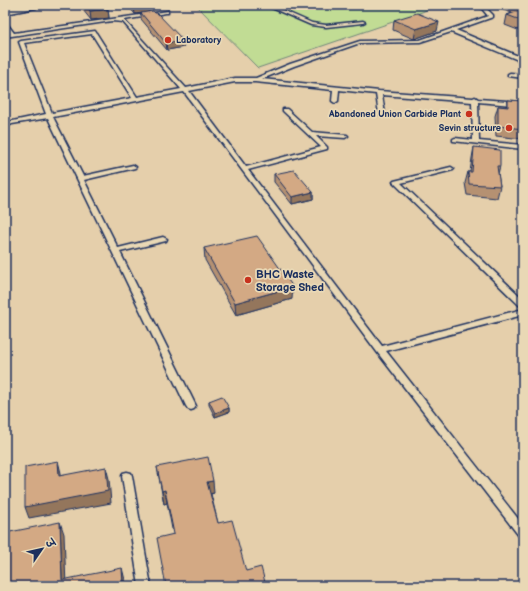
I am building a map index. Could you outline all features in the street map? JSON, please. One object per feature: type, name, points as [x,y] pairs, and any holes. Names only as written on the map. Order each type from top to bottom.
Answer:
[{"type":"street","points":[[5,9],[16,5]]},
{"type":"street","points":[[5,9],[32,5]]},
{"type":"lane","points":[[267,5],[311,24],[326,26],[363,22]]},
{"type":"lane","points":[[255,80],[292,65],[360,42],[420,41],[453,31],[491,16],[481,5]]},
{"type":"lane","points":[[119,20],[166,12]]},
{"type":"lane","points":[[5,36],[112,20],[124,21],[185,90],[380,350],[523,533]]},
{"type":"lane","points":[[6,26],[13,35]]},
{"type":"lane","points":[[453,31],[523,60]]},
{"type":"lane","points":[[135,100],[93,32],[21,42],[50,116],[191,406]]},
{"type":"lane","points":[[510,75],[523,76]]},
{"type":"lane","points":[[7,124],[235,80],[255,80],[523,104]]},
{"type":"lane","points":[[335,102],[336,88]]},
{"type":"lane","points":[[379,92],[382,114]]},
{"type":"lane","points":[[475,99],[476,142]]},
{"type":"lane","points":[[244,169],[325,148],[285,110]]},
{"type":"lane","points":[[311,134],[345,136]]},
{"type":"lane","points":[[455,140],[502,142],[523,147]]},
{"type":"lane","points":[[80,179],[133,167]]},
{"type":"lane","points":[[451,169],[396,182],[523,304]]},
{"type":"lane","points":[[115,251],[164,239]]},
{"type":"lane","points":[[380,350],[523,312]]},
{"type":"lane","points":[[127,476],[145,586]]},
{"type":"green space","points":[[196,5],[437,5],[422,12],[258,68]]},
{"type":"building","points":[[85,5],[104,5],[108,9],[90,11]]},
{"type":"building","points":[[132,5],[148,5],[148,6],[134,8]]},
{"type":"building","points":[[523,10],[523,21],[507,15]]},
{"type":"building","points":[[153,11],[157,13],[183,40],[166,43],[141,13]]},
{"type":"building","points":[[417,13],[439,22],[416,29],[394,20]]},
{"type":"building","points":[[508,100],[523,101],[523,129],[498,126],[498,106],[508,107]]},
{"type":"building","points":[[474,147],[500,150],[500,166],[497,166],[500,186],[469,184],[468,172],[472,172]]},
{"type":"building","points":[[294,170],[313,192],[292,197],[274,174]]},
{"type":"building","name":"BHC Waste Storage Shed","points":[[257,236],[293,287],[235,303],[204,248]]},
{"type":"building","points":[[222,396],[229,408],[215,413],[209,401]]},
{"type":"building","points":[[208,457],[213,481],[207,482],[218,523],[232,520],[246,571],[261,567],[266,586],[192,586],[191,581],[173,586],[166,586],[157,538],[174,534],[165,490],[162,491],[157,467]]},
{"type":"building","points":[[58,461],[59,476],[106,467],[108,491],[25,507],[25,467]]},
{"type":"building","points":[[60,522],[62,580],[122,568],[123,586],[16,586],[16,584],[5,586],[5,533]]},
{"type":"place","name":"Laboratory","points":[[168,40]]},
{"type":"place","name":"Abandoned Union Carbide Plant","points":[[469,114]]},
{"type":"place","name":"Sevin structure","points":[[509,128]]},
{"type":"place","name":"BHC Waste Storage Shed","points":[[248,280]]}]
